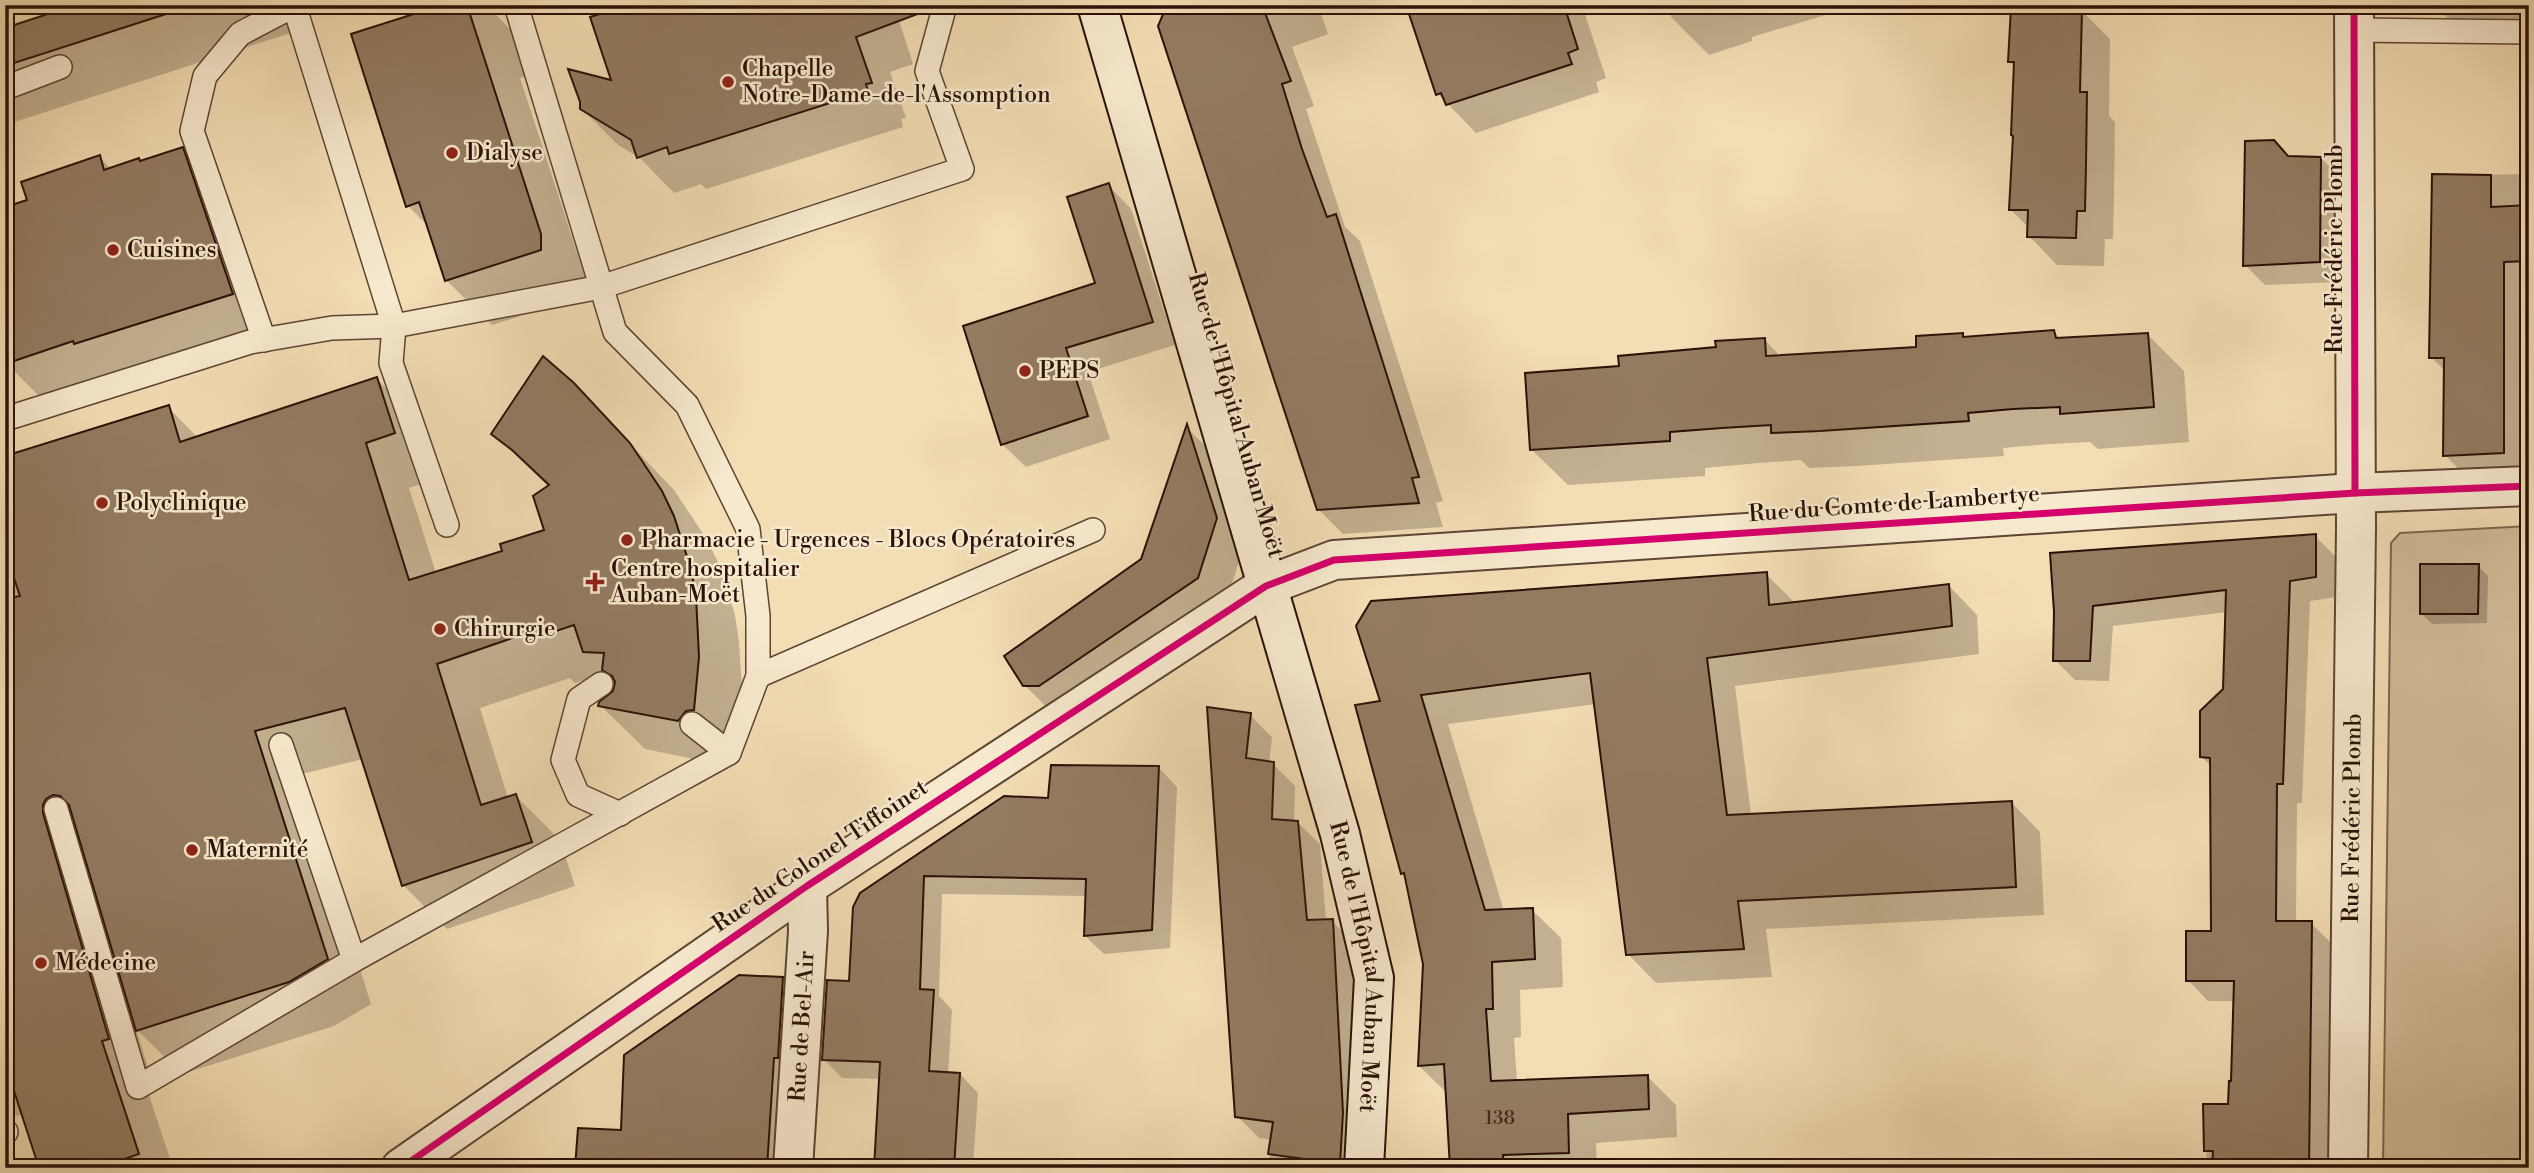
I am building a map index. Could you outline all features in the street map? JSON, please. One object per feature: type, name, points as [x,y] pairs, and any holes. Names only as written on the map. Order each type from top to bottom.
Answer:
[{"type":"street","name":"Rue de l'Hôpital Auban Moët","points":[[1097,5],[1340,834],[1374,978],[1364,1168]]},
{"type":"street","name":"Rue Frédéric Plomb","points":[[2348,1168],[2355,493],[2354,18]]},
{"type":"street","name":"Rue du Comte de Lambertye","points":[[1266,586],[1334,560],[2355,493],[2529,486]]},
{"type":"street","name":"Rue du Colonel Tiffoinet","points":[[401,1168],[807,886],[1266,586]]},
{"type":"street","name":"Rue de Bel-Air","points":[[793,1168],[808,931],[807,886]]},
{"type":"lane","points":[[264,340],[192,131],[205,76],[240,34],[293,5],[394,326],[391,363],[447,525]]},
{"type":"lane","points":[[56,809],[138,1087],[354,960],[729,753],[758,676],[758,616],[748,529],[687,405],[615,332],[516,5]]},
{"type":"lane","points":[[5,418],[250,342],[332,328],[394,326],[601,287],[962,169],[927,71],[945,5]]},
{"type":"lane","points":[[2354,18],[2529,32]]},
{"type":"lane","points":[[5,88],[60,67]]},
{"type":"lane","points":[[758,676],[1093,530]]},
{"type":"lane","points":[[601,684],[579,699],[563,760],[578,795],[620,814]]},
{"type":"lane","points":[[692,724],[729,753]]},
{"type":"lane","points":[[281,745],[354,960]]},
{"type":"shaded area","points":[[2529,526],[2529,1168],[2383,1168],[2391,543],[2400,533]]},
{"type":"building","points":[[75,5],[168,5],[169,13],[5,66],[5,28]]},
{"type":"building","name":"Dialyse","points":[[442,5],[467,5],[541,234],[541,250],[445,281],[419,202],[406,207],[351,34]]},
{"type":"building","name":"Chapelle Notre-Dame-de-l'Assomption","points":[[629,5],[928,5],[928,10],[856,37],[872,83],[866,84],[868,91],[669,154],[667,147],[637,158],[631,140],[580,109],[568,69],[611,80],[590,17]]},
{"type":"building","points":[[1167,5],[1262,5],[1291,81],[1282,84],[1302,149],[1327,217],[1336,214],[1419,477],[1412,478],[1419,503],[1317,510],[1158,26]]},
{"type":"building","points":[[1406,5],[1564,5],[1578,49],[1568,53],[1572,64],[1446,105],[1441,93],[1436,95]]},
{"type":"building","points":[[2011,7],[2082,8],[2080,92],[2087,92],[2085,211],[2077,211],[2076,238],[2027,237],[2028,210],[2009,210],[2014,62],[2008,62]]},
{"type":"building","points":[[2274,140],[2288,156],[2321,157],[2320,262],[2243,266],[2245,141]]},
{"type":"building","name":"Cuisines","points":[[183,147],[233,294],[5,364],[5,207],[27,200],[21,182],[100,155],[104,170]]},
{"type":"building","points":[[2432,174],[2491,175],[2491,207],[2529,205],[2529,261],[2504,262],[2504,453],[2443,456],[2444,358],[2429,358]]},
{"type":"building","points":[[1109,183],[1153,322],[1066,348],[1088,416],[1001,445],[963,326],[1095,283],[1067,197]]},
{"type":"building","points":[[2054,330],[2056,338],[2148,333],[2154,407],[2060,414],[2060,407],[2013,409],[1968,413],[1969,421],[1820,431],[1771,433],[1771,425],[1722,428],[1670,432],[1670,441],[1530,450],[1525,373],[1619,366],[1618,356],[1716,347],[1715,341],[1765,338],[1766,356],[1916,347],[1916,336],[1963,333],[1963,337]]},
{"type":"building","points":[[543,356],[574,383],[630,443],[662,491],[674,516],[691,569],[696,596],[699,657],[694,710],[686,711],[678,721],[598,706],[599,702],[613,691],[615,682],[612,676],[602,670],[604,653],[583,652],[574,625],[529,640],[527,633],[437,664],[481,805],[516,794],[532,842],[402,886],[345,708],[255,731],[328,959],[289,982],[136,1031],[69,805],[60,796],[53,795],[46,799],[43,813],[109,1039],[102,1041],[139,1154],[99,1168],[39,1168],[5,1063],[5,599],[20,596],[5,551],[5,456],[169,405],[180,442],[377,377],[395,433],[366,443],[409,580],[502,551],[500,544],[544,530],[533,496],[549,485],[491,434]]},
{"type":"building","points":[[1187,424],[1217,518],[1198,578],[1039,686],[1023,686],[1004,656],[1141,559]]},
{"type":"building","points":[[2316,534],[2316,577],[2290,581],[2283,784],[2277,784],[2276,921],[2312,921],[2309,1168],[2212,1168],[2213,1151],[2204,1151],[2203,1104],[2228,1104],[2234,981],[2186,981],[2186,931],[2211,931],[2210,758],[2200,757],[2200,711],[2223,689],[2226,590],[2093,606],[2090,661],[2053,661],[2054,612],[2050,553]]},
{"type":"building","points":[[2420,564],[2479,564],[2478,614],[2420,614]]},
{"type":"building","points":[[1767,572],[1769,605],[1949,584],[1952,626],[1707,658],[1727,815],[2012,801],[2016,887],[1738,901],[1744,949],[1626,955],[1590,673],[1421,695],[1485,910],[1533,908],[1535,959],[1492,962],[1493,1009],[1486,1009],[1491,1081],[1648,1075],[1649,1109],[1568,1114],[1569,1153],[1503,1155],[1504,1168],[1450,1168],[1444,1064],[1418,1066],[1423,964],[1404,873],[1401,874],[1355,705],[1380,701],[1356,626],[1371,601]]},
{"type":"building","points":[[1207,707],[1251,713],[1246,758],[1274,762],[1272,819],[1298,821],[1307,920],[1333,919],[1343,1113],[1340,1164],[1268,1154],[1273,1122],[1235,1117]]},
{"type":"building","points":[[1051,765],[1159,766],[1152,930],[1084,936],[1086,879],[924,876],[920,989],[934,990],[929,1071],[960,1073],[954,1168],[874,1168],[880,1062],[822,1060],[827,980],[849,981],[853,907],[860,893],[1004,796],[1048,798]]},
{"type":"building","points":[[739,975],[783,977],[778,1058],[774,1058],[767,1168],[575,1168],[578,1128],[621,1130],[624,1055]]},
{"type":"cycle path","points":[[2354,5],[2355,493]]},
{"type":"cycle path","points":[[401,1168],[807,886],[1266,586],[1334,560],[2355,493],[2529,486]]},
{"type":"place","name":"Chapelle Notre-Dame-de-l'Assomption","points":[[728,82]]},
{"type":"place","name":"Dialyse","points":[[452,153]]},
{"type":"place","name":"Cuisines","points":[[113,250]]},
{"type":"place","name":"PEPS","points":[[1025,371]]},
{"type":"place","name":"Polyclinique","points":[[102,503]]},
{"type":"place","name":"Pharmacie - Urgences - Blocs Opératoires","points":[[627,540]]},
{"type":"place","name":"Centre hospitalier Auban-Moët","points":[[595,582]]},
{"type":"place","name":"Chirurgie","points":[[440,629]]},
{"type":"place","name":"Maternité","points":[[192,850]]},
{"type":"place","name":"Médecine","points":[[41,963]]}]
